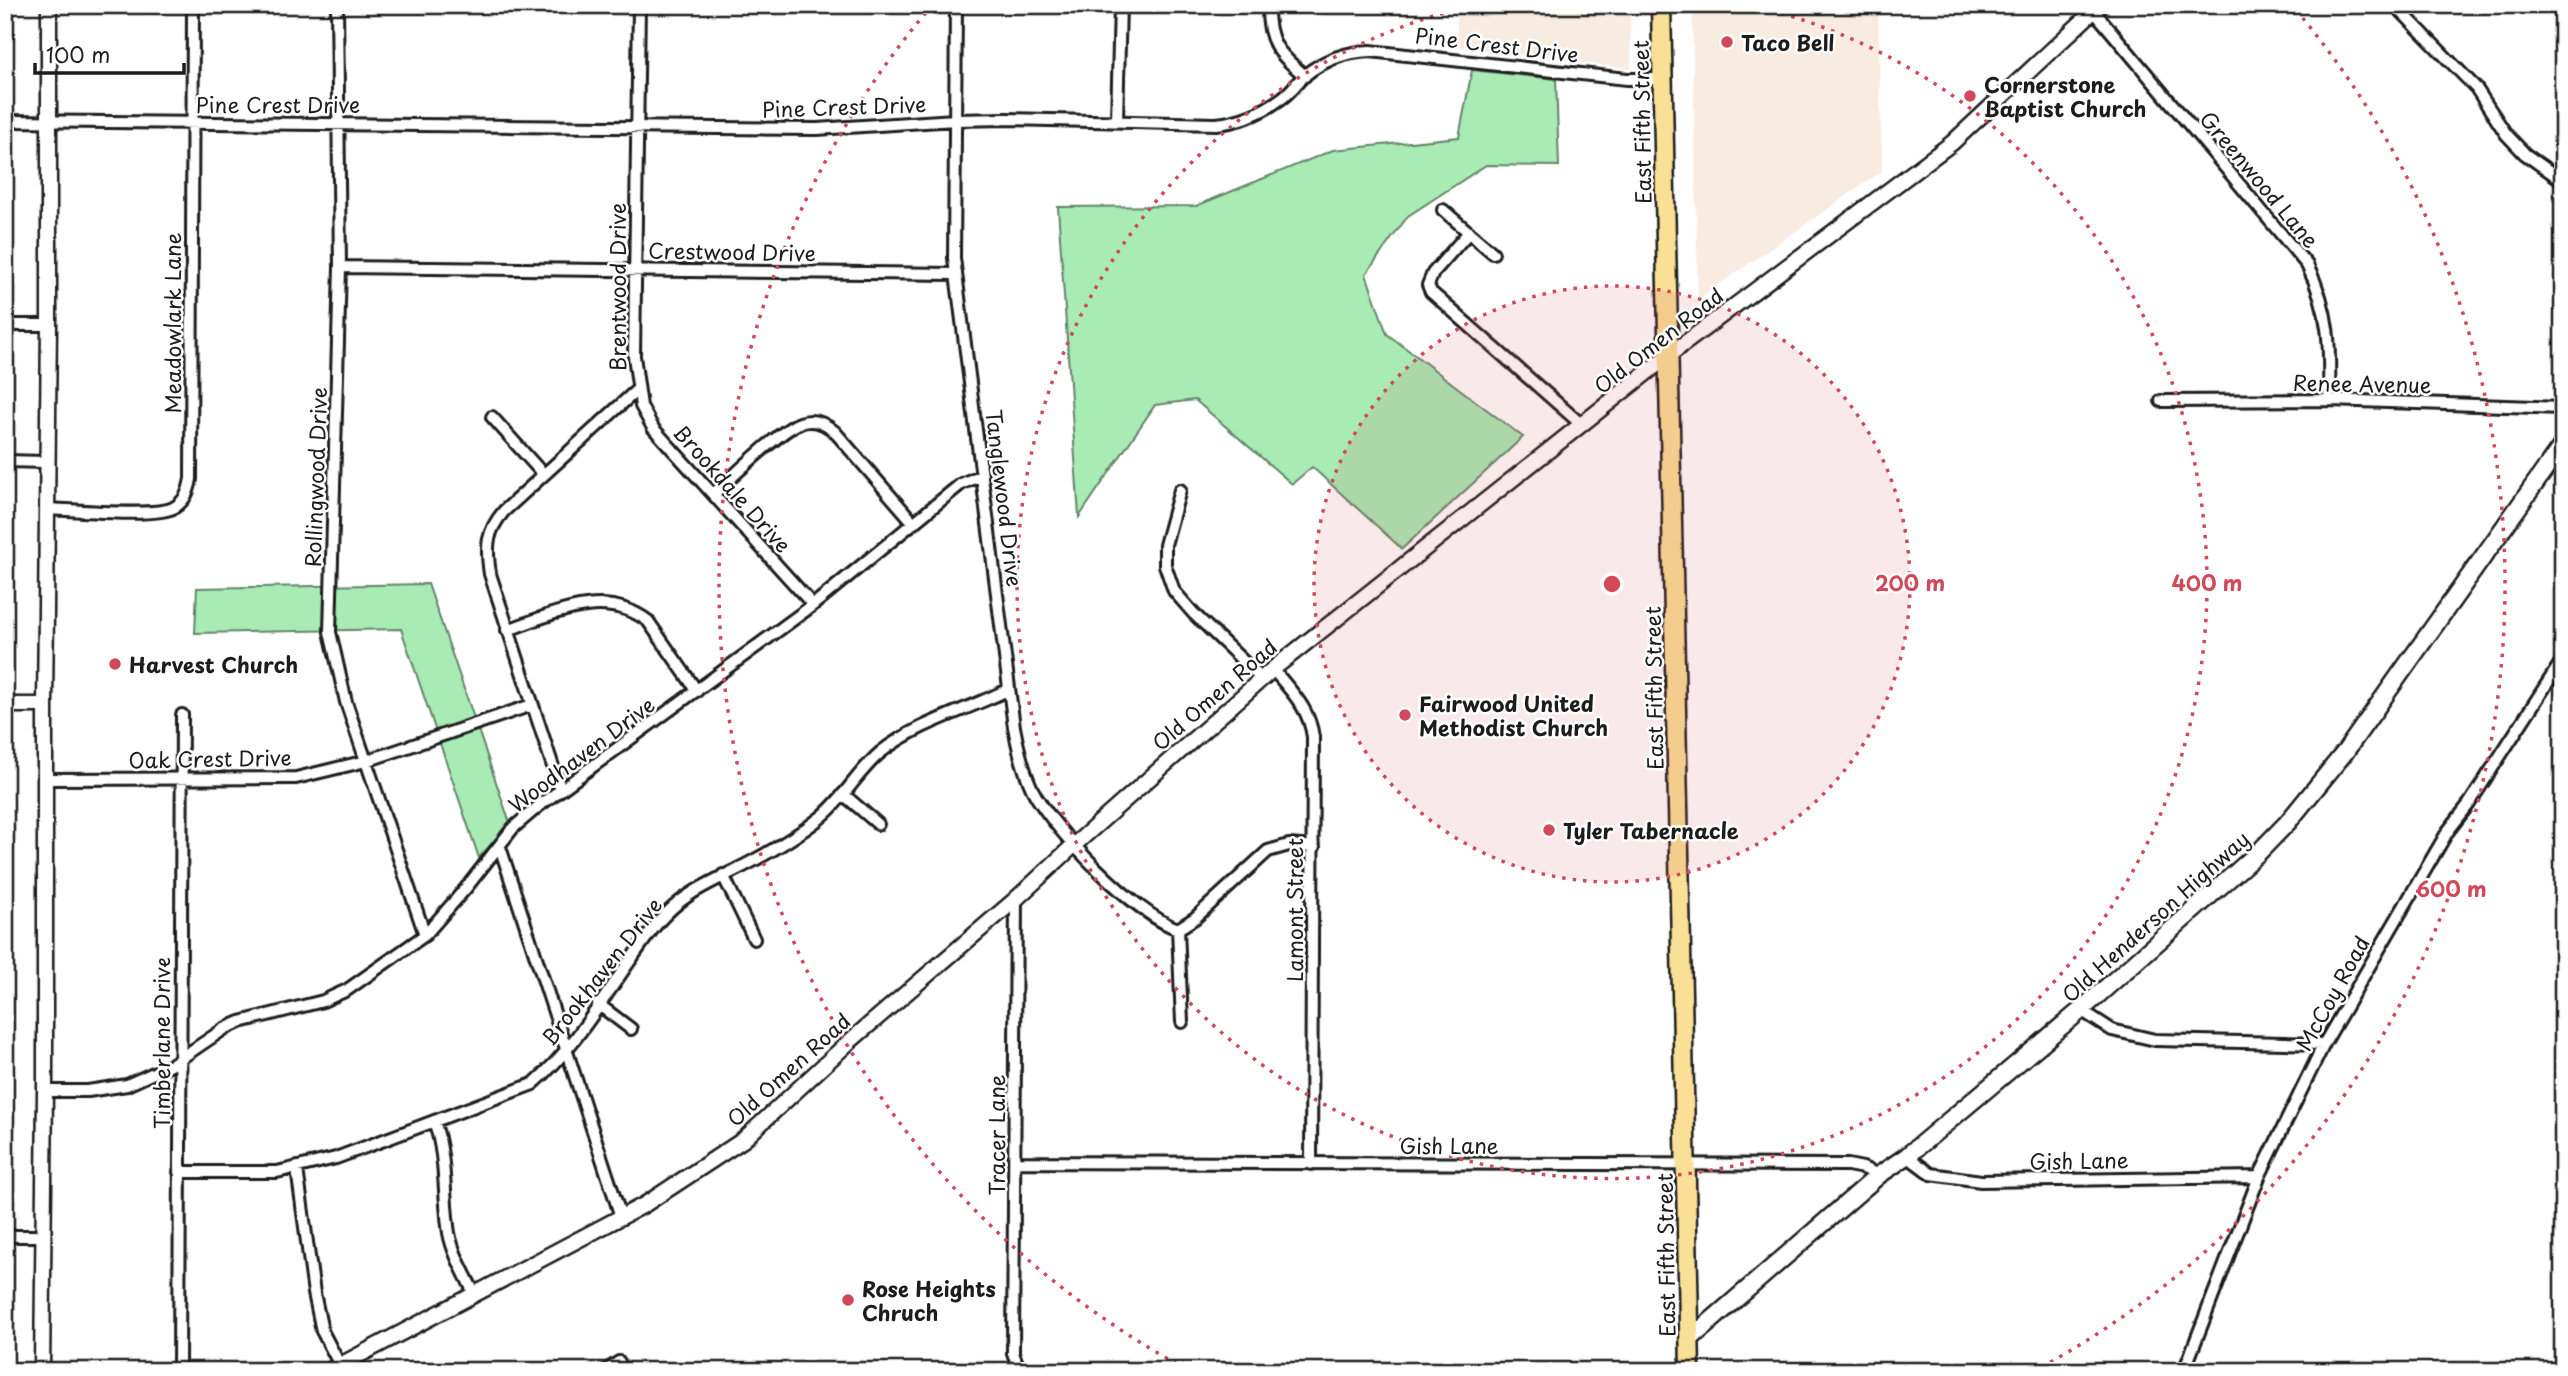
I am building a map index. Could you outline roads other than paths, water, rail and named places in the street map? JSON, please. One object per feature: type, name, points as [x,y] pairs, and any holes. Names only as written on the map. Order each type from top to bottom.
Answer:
[{"type":"main road","name":"East Fifth Street","points":[[1661,5],[1690,1371]]},
{"type":"main road","name":"Old Henderson Highway","points":[[1690,1339],[1880,1175],[1907,1156],[2081,1010],[2259,852],[2319,785],[2563,444]]},
{"type":"street","points":[[42,1371],[46,779],[44,705],[49,324],[48,5]]},
{"type":"street","name":"Meadowlark Lane","points":[[48,509],[164,512],[183,501],[189,491],[193,5]]},
{"type":"street","name":"Rollingwood Drive","points":[[337,5],[340,267],[330,632],[344,692],[425,935]]},
{"type":"street","name":"Brentwood Drive","points":[[560,788],[507,630],[488,558],[492,525],[504,511],[638,389],[634,371],[639,5]]},
{"type":"street","name":"Tanglewood Drive","points":[[956,5],[953,227],[956,274],[1009,689],[1021,761],[1033,792],[1073,846],[1136,904],[1157,920],[1178,929]]},
{"type":"street","points":[[1117,120],[1120,5]]},
{"type":"street","points":[[1268,5],[1269,32],[1274,45],[1304,76]]},
{"type":"street","points":[[2395,5],[2476,88],[2506,134],[2525,153],[2563,181]]},
{"type":"street","name":"Old Omen Road","points":[[337,1369],[474,1293],[644,1205],[743,1140],[849,1042],[1016,899],[1273,669],[1669,355],[1952,142],[2097,8]]},
{"type":"street","name":"Greenwood Lane","points":[[2097,8],[2307,265],[2318,287],[2330,334],[2329,400]]},
{"type":"street","name":"Pine Crest Drive","points":[[5,121],[817,130],[955,120],[1229,122],[1253,114],[1280,100],[1304,76],[1322,64],[1344,54],[1378,51],[1627,79],[1662,79]]},
{"type":"street","points":[[1443,210],[1493,253]]},
{"type":"street","points":[[1469,232],[1433,273],[1428,285],[1431,292],[1582,425]]},
{"type":"street","name":"Crestwood Drive","points":[[340,267],[956,274]]},
{"type":"street","points":[[5,324],[49,324]]},
{"type":"street","name":"Brookdale Drive","points":[[638,389],[641,406],[653,428],[813,605]]},
{"type":"street","name":"Renee Avenue","points":[[2161,401],[2329,400],[2563,408]]},
{"type":"street","points":[[492,417],[543,474]]},
{"type":"street","points":[[714,493],[789,429],[808,421],[820,422],[835,432],[914,523]]},
{"type":"street","points":[[5,461],[46,462]]},
{"type":"street","name":"Woodhaven Drive","points":[[45,1091],[88,1091],[116,1087],[171,1065],[232,1025],[323,1000],[347,990],[425,935],[513,828],[560,788],[813,605],[961,485],[982,475]]},
{"type":"street","points":[[1180,490],[1166,545],[1165,565],[1174,591],[1194,614],[1262,679]]},
{"type":"street","points":[[507,630],[570,608],[593,603],[616,606],[648,621],[697,691]]},
{"type":"street","name":"McCoy Road","points":[[2184,1371],[2259,1177],[2324,1044],[2448,831],[2469,804],[2563,659]]},
{"type":"street","name":"Lamont Street","points":[[1273,669],[1311,720],[1314,847],[1311,1164]]},
{"type":"street","name":"Brookhaven Drive","points":[[179,1172],[277,1172],[297,1169],[335,1158],[533,1084],[566,1049],[665,915],[683,898],[752,861],[821,818],[879,754],[900,739],[925,725],[1009,689]]},
{"type":"street","points":[[5,705],[44,705]]},
{"type":"street","name":"Oak Crest Drive","points":[[46,779],[296,778],[366,761],[532,705]]},
{"type":"street","name":"Timberlane Drive","points":[[178,1371],[182,715]]},
{"type":"street","points":[[843,794],[878,824]]},
{"type":"street","points":[[1182,1022],[1178,929],[1195,919],[1268,851],[1289,845],[1314,847]]},
{"type":"street","points":[[500,847],[621,1217]]},
{"type":"street","points":[[723,875],[754,939]]},
{"type":"street","name":"Tracer Lane","points":[[1016,899],[1013,1353],[1020,1371]]},
{"type":"street","points":[[598,1004],[631,1029]]},
{"type":"street","points":[[2081,1010],[2112,1030],[2155,1040],[2324,1044]]},
{"type":"street","points":[[434,1121],[440,1136],[449,1235],[456,1257],[474,1293]]},
{"type":"street","name":"Gish Lane","points":[[1907,1156],[1931,1174],[1981,1181],[2259,1177]]},
{"type":"street","name":"Gish Lane","points":[[1016,1162],[1848,1165],[1880,1175]]},
{"type":"street","points":[[297,1169],[313,1293],[322,1331],[337,1369]]},
{"type":"street","points":[[5,1236],[42,1236]]},
{"type":"street","points":[[605,1371],[619,1362]]},
{"type":"place","name":"Taco Bell","points":[[1727,42]]},
{"type":"place","name":"Cornerstone Baptist Church","points":[[1970,96]]},
{"type":"place","name":"Harvest Church","points":[[115,664]]},
{"type":"place","name":"Fairwood United Methodist Church","points":[[1405,715]]},
{"type":"place","name":"Tyler Tabernacle","points":[[1549,830]]},
{"type":"place","name":"Rose Heights Chruch","points":[[848,1300]]}]
